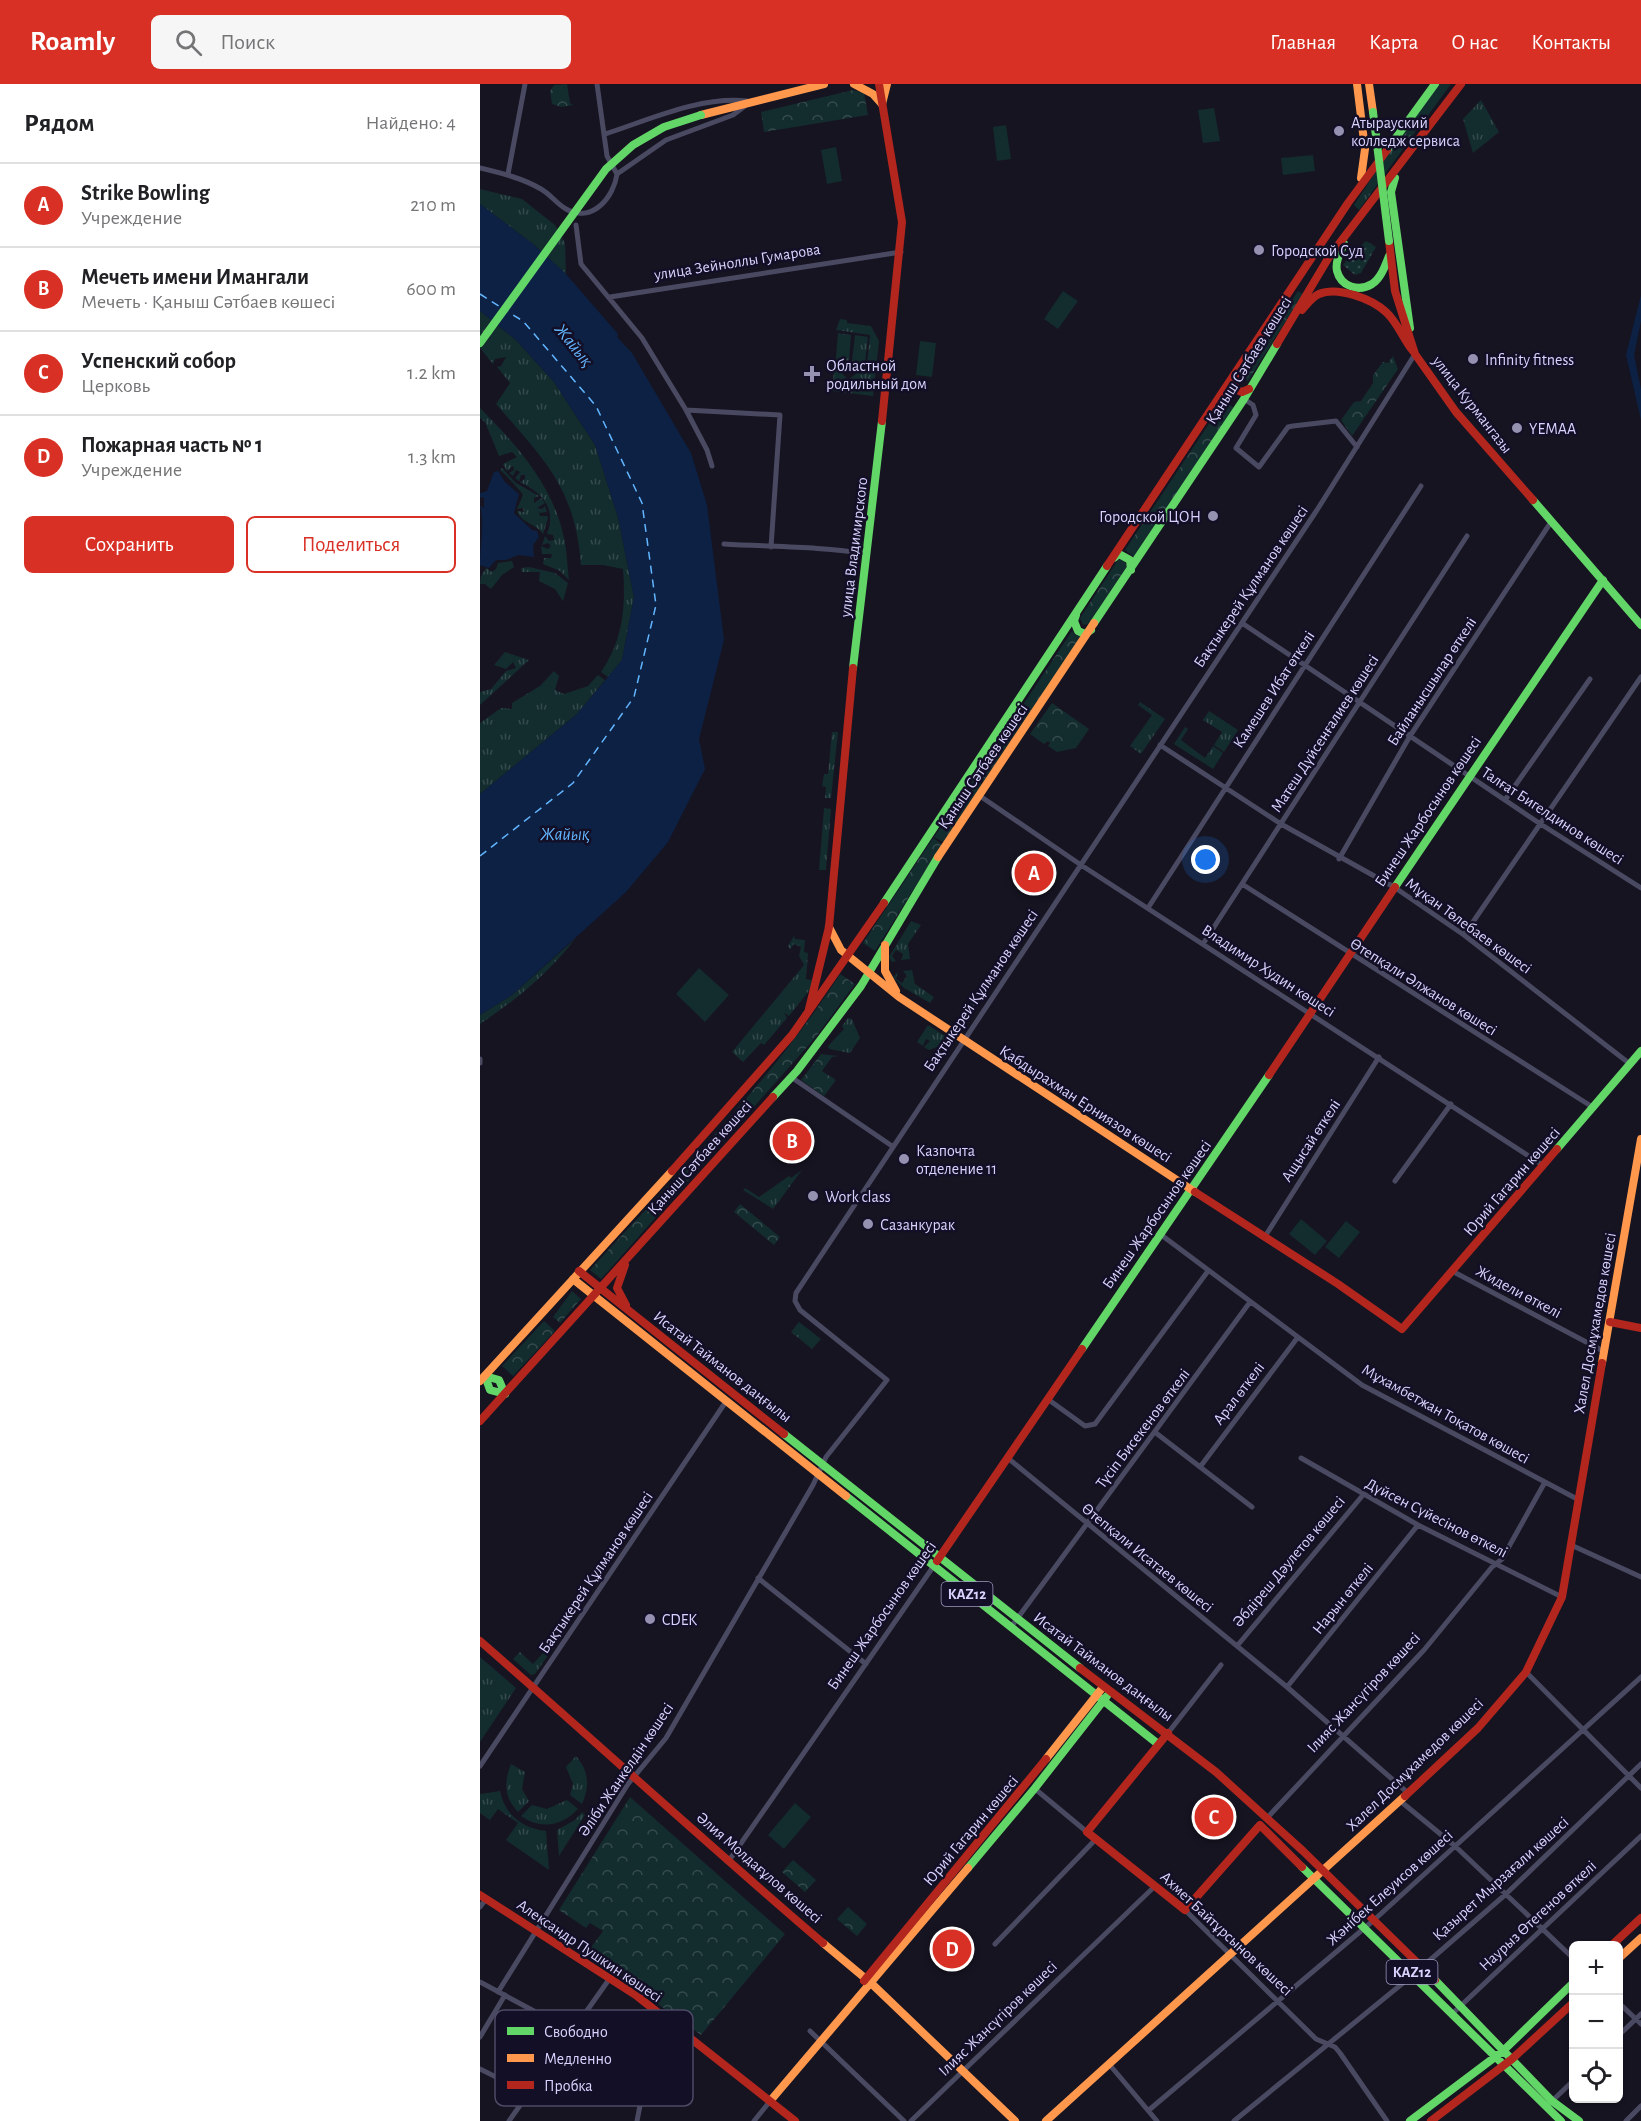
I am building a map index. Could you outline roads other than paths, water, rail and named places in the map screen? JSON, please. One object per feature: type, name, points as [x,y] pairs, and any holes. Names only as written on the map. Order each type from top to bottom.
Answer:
[{"type":"main road","points":[[480,343],[606,169],[633,145],[664,127],[701,115],[824,84]]},
{"type":"main road","points":[[854,84],[873,94],[882,104]]},
{"type":"main road","name":"улица Владимирского","points":[[807,1013],[815,990],[829,927],[901,252],[902,222],[879,84]]},
{"type":"main road","points":[[882,104],[887,84]]},
{"type":"main road","points":[[1357,84],[1365,148],[1365,169],[1358,189]]},
{"type":"main road","name":"улица Курмангазы","points":[[1369,84],[1395,291],[1415,354],[1456,412],[1641,625]]},
{"type":"main road","name":"Қаныш Сәтбаев көшесі","points":[[482,1377],[753,1082],[807,1013],[848,956],[1358,189],[1435,84]]},
{"type":"main road","name":"Қаныш Сәтбаев көшесі","points":[[480,1421],[791,1077],[870,971],[917,888],[1252,387],[1329,257],[1399,168],[1459,85]]},
{"type":"main road","points":[[1399,168],[1391,192],[1411,340]]},
{"type":"main road","points":[[1363,215],[1337,256],[1335,265],[1341,281],[1353,289],[1371,287],[1383,274],[1390,245]]},
{"type":"main road","points":[[1293,288],[1304,290],[1306,296]]},
{"type":"main road","points":[[1289,327],[1307,304],[1320,294],[1328,292],[1346,295],[1371,303],[1385,312],[1404,342],[1415,354]]},
{"type":"main road","points":[[1235,375],[1233,383],[1237,390],[1246,391],[1252,387]]},
{"type":"main road","points":[[1112,560],[1119,554],[1125,556],[1130,560],[1131,570]]},
{"type":"main road","name":"Бинеш Жарбосынов көшесі","points":[[933,1567],[1192,1190],[1468,776],[1603,580]]},
{"type":"main road","points":[[1077,612],[1074,621],[1078,631],[1085,634],[1092,629]]},
{"type":"main road","name":"Қабдырахман Ерниязов көшесі","points":[[829,927],[834,942],[899,997],[1264,1238],[1350,1291],[1402,1329]]},
{"type":"main road","points":[[885,944],[885,970],[899,997]]},
{"type":"main road","name":"Юрий Гагарин көшесі","points":[[1402,1329],[1641,1051]]},
{"type":"main road","name":"Халел Досмұхамедов көшесі","points":[[1046,2121],[1316,1879],[1478,1728],[1526,1672],[1562,1597],[1641,1139]]},
{"type":"main road","points":[[628,1258],[617,1288],[630,1311]]},
{"type":"main road","name":"Исатай Тайманов даңғылы","points":[[579,1271],[1017,1619],[1158,1744]]},
{"type":"main road","name":"Исатай Тайманов даңғылы","points":[[573,1279],[1011,1627],[1103,1694],[1168,1733],[1263,1821],[1324,1871],[1422,1967],[1503,2050],[1561,2121]]},
{"type":"main road","points":[[1610,1322],[1641,1328]]},
{"type":"main road","points":[[482,1377],[499,1380],[504,1387],[505,1394],[497,1395],[490,1391],[482,1377]]},
{"type":"main road","name":"Әлия Молдағұлов көшесі","points":[[480,1641],[728,1862],[868,1981],[1015,2121]]},
{"type":"main road","name":"Юрий Гагарин көшесі","points":[[771,2100],[1031,1786],[1103,1694]]},
{"type":"main road","points":[[1087,1832],[1168,1733]]},
{"type":"main road","name":"Исатай Тайманов даңғылы","points":[[1263,1821],[1316,1879],[1366,1926],[1504,2066],[1549,2104],[1573,2120]]},
{"type":"main road","name":"Ілияс Жансүгіров көшесі","points":[[1185,1910],[1263,1821]]},
{"type":"main road","name":"Ахмет Байтұрсынов көшесі","points":[[1087,1832],[1185,1910]]},
{"type":"main road","name":"Александр Пушкин көшесі","points":[[483,1897],[610,1978],[652,2010]]},
{"type":"main road","points":[[1616,1941],[1641,1917]]},
{"type":"main road","points":[[1623,1954],[1641,1938]]},
{"type":"main road","points":[[1410,2121],[1503,2050],[1569,1987]]},
{"type":"main road","points":[[1431,2121],[1512,2060],[1569,2007]]},
{"type":"main road","name":"Александр Пушкин көшесі","points":[[693,2041],[795,2121]]},
{"type":"street","points":[[508,174],[525,84]]},
{"type":"street","points":[[480,168],[508,174],[542,190],[567,210],[579,213],[602,206],[615,187],[617,174],[607,156],[597,84]]},
{"type":"street","points":[[605,134],[698,105],[730,99],[752,102]]},
{"type":"street","points":[[617,174],[666,140],[733,115],[752,102]]},
{"type":"street","points":[[576,225],[580,264],[610,297],[642,338],[708,450],[712,466]]},
{"type":"street","name":"улица Зейноллы Гумарова","points":[[610,297],[868,255],[901,252]]},
{"type":"street","name":"Бақтыкерей Құлманов көшесі","points":[[823,1464],[837,1441],[887,1380],[800,1310],[795,1301],[796,1293],[1242,623],[1415,354]]},
{"type":"street","points":[[1244,399],[1253,405],[1256,415],[1236,448],[1259,467],[1285,432],[1293,426],[1336,421],[1357,447]]},
{"type":"street","points":[[686,410],[780,415],[771,547]]},
{"type":"street","name":"Камешев Ибат өткелі","points":[[1148,908],[1421,486]]},
{"type":"street","name":"Байланысшылар өткелі","points":[[1339,858],[1410,736],[1551,522]]},
{"type":"street","name":"Матеш Дүйсенғалиев көшесі","points":[[1203,944],[1467,536]]},
{"type":"street","points":[[724,544],[800,546],[867,554]]},
{"type":"street","name":"Талғат Бигелдинов көшесі","points":[[1242,623],[1539,824],[1641,888]]},
{"type":"street","points":[[1464,935],[1641,677]]},
{"type":"street","points":[[1505,800],[1590,679]]},
{"type":"street","name":"Мұқан Төлебаев көшесі","points":[[1160,745],[1281,824],[1394,887],[1464,935],[1630,1065]]},
{"type":"street","name":"Владимир Худин көшесі","points":[[980,796],[1081,865],[1544,1166]]},
{"type":"street","name":"Өтепқали Әлжанов көшесі","points":[[1242,884],[1350,955],[1594,1108]]},
{"type":"street","name":"Ащысай өткелі","points":[[1264,1238],[1379,1057]]},
{"type":"street","points":[[791,1077],[892,1146]]},
{"type":"street","points":[[1395,1181],[1451,1104]]},
{"type":"street","name":"Мұхамбетжан Тоқатов көшесі","points":[[1160,1234],[1362,1385],[1579,1500]]},
{"type":"street","points":[[1048,1400],[1085,1426],[1095,1424],[1208,1270]]},
{"type":"street","name":"Жидели өткелі","points":[[1452,1271],[1605,1352]]},
{"type":"street","name":"Түсіп Бисекенов өткелі","points":[[1011,1627],[1156,1433],[1250,1302]]},
{"type":"street","name":"Арал өткелі","points":[[1200,1467],[1298,1337]]},
{"type":"street","name":"Бақтыкерей Құлманов көшесі","points":[[480,1766],[733,1393]]},
{"type":"street","points":[[1156,1433],[1252,1507]]},
{"type":"street","name":"Дүйсен Сүйесінов өткелі","points":[[1301,1458],[1418,1525],[1562,1597]]},
{"type":"street","name":"Өтепқали Исатаев көшесі","points":[[1009,1459],[1086,1525],[1287,1687],[1408,1793]]},
{"type":"street","name":"Әліби Жанкелдін көшесі","points":[[498,1992],[634,1776],[666,1738],[823,1464]]},
{"type":"street","name":"Ілияс Жансүгіров көшесі","points":[[1263,1821],[1424,1650],[1502,1559],[1545,1482]]},
{"type":"street","name":"Әбдіреш Дәулетов көшесі","points":[[1236,1646],[1363,1495]]},
{"type":"street","name":"Нарын өткелі","points":[[1287,1687],[1418,1525]]},
{"type":"street","points":[[1571,1545],[1641,1577]]},
{"type":"street","name":"Бинеш Жарбосынов көшесі","points":[[728,1862],[933,1567]]},
{"type":"street","points":[[758,1578],[866,1664]]},
{"type":"street","points":[[1168,1733],[1221,1665]]},
{"type":"street","points":[[1526,1672],[1641,1788]]},
{"type":"street","name":"Жәнібек Елеуисов көшесі","points":[[1149,2110],[1374,1920],[1641,1677]]},
{"type":"street","name":"Қазырет Мырзағали көшесі","points":[[1234,2121],[1414,1974],[1506,1894],[1641,1764]]},
{"type":"street","name":"Ахмет Байтұрсынов көшесі","points":[[1031,1786],[1087,1832]]},
{"type":"street","points":[[1399,1800],[1455,1846],[1569,1954]]},
{"type":"street","name":"Наурыз Өтегенов өткелі","points":[[1452,2014],[1641,1836]]},
{"type":"street","points":[[995,1944],[1096,1839]]},
{"type":"street","name":"Ілияс Жансүгіров көшесі","points":[[910,2121],[1155,1886]]},
{"type":"street","points":[[480,1906],[483,1897]]},
{"type":"street","name":"Ахмет Байтұрсынов көшесі","points":[[1185,1910],[1316,2039],[1340,2053],[1387,2121]]},
{"type":"street","points":[[588,2010],[610,1978]]},
{"type":"street","points":[[480,1982],[533,2010]]},
{"type":"street","points":[[496,2010],[505,1995]]},
{"type":"street","points":[[1623,2007],[1641,2024]]},
{"type":"street","points":[[480,2037],[495,2012]]},
{"type":"street","points":[[1623,2031],[1641,2014]]},
{"type":"street","points":[[810,2031],[904,2121]]},
{"type":"street","points":[[1109,2064],[1157,2121]]},
{"type":"street","points":[[480,2069],[495,2076]]},
{"type":"street","points":[[1549,2104],[1569,2085]]},
{"type":"street","name":"Юрий Гагарин көшесі","points":[[754,2121],[771,2100]]},
{"type":"street","points":[[509,2121],[519,2106]]},
{"type":"street","points":[[637,2121],[640,2106]]},
{"type":"street","points":[[1626,2121],[1641,2106]]},
{"type":"water","name":"Жайық","points":[[480,204],[533,244],[566,274],[618,334],[617,337],[632,353],[691,453],[707,505],[724,640],[699,739],[705,769],[668,842],[626,892],[512,995],[480,1015],[480,794],[577,714],[622,660],[634,597],[618,517],[595,445],[554,382],[516,340],[480,311]]},
{"type":"water","points":[[1641,295],[1641,321],[1634,355],[1641,389],[1641,420],[1626,355]]},
{"type":"water","points":[[498,471],[505,482],[519,494],[514,513],[532,530],[537,531],[539,537],[533,545],[534,557],[518,555],[506,560],[496,560],[489,568],[480,565],[482,527],[480,506],[484,508],[484,498],[480,497],[480,493],[487,491],[494,472]]},
{"type":"place","name":"Атырауский колледж сервиса","points":[[1339,131]]},
{"type":"place","name":"Городской Суд","points":[[1259,250]]},
{"type":"place","name":"Infinity fitness","points":[[1473,359]]},
{"type":"place","name":"Областной родильный дом","points":[[812,374]]},
{"type":"place","name":"YEMAA","points":[[1517,428]]},
{"type":"place","name":"Городской ЦОН","points":[[1213,516]]},
{"type":"place","name":"Strike Bowling","points":[[1034,873]]},
{"type":"place","name":"Мечеть имени Имангали","points":[[792,1141]]},
{"type":"place","name":"Казпочта отделение 11","points":[[904,1159]]},
{"type":"place","name":"Work class","points":[[813,1196]]},
{"type":"place","name":"Сазанкурак","points":[[868,1224]]},
{"type":"place","name":"CDEK","points":[[650,1619]]},
{"type":"place","name":"Успенский собор","points":[[1214,1817]]},
{"type":"place","name":"Пожарная часть № 1","points":[[952,1949]]}]
